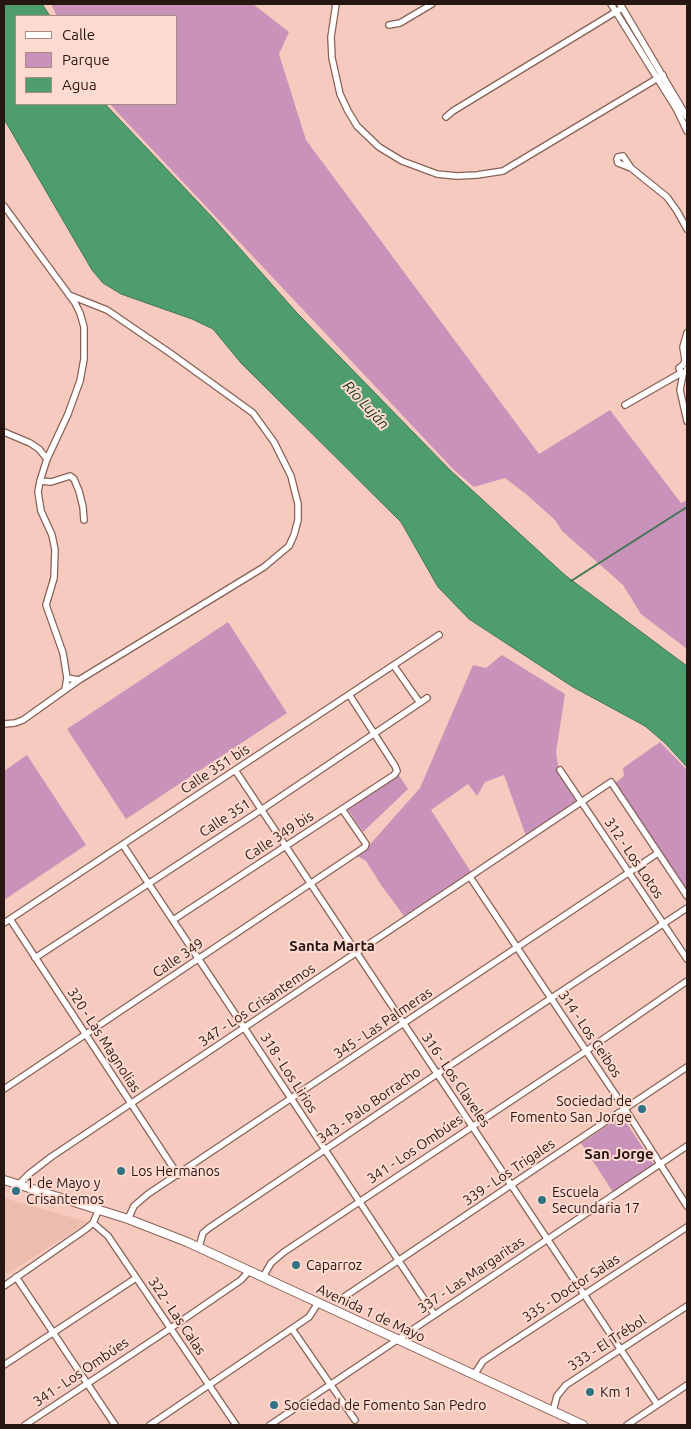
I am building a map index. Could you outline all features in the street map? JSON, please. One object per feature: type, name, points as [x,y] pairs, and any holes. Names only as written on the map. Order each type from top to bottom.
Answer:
[{"type":"main road","name":"Avenida 1 de Mayo","points":[[4,1180],[128,1218],[198,1247],[584,1425]]},
{"type":"street","points":[[336,4],[331,37],[332,58],[340,94],[348,111],[368,138],[384,151],[402,161],[437,174],[457,176],[503,171],[660,77]]},
{"type":"street","points":[[388,25],[400,23],[432,4]]},
{"type":"street","points":[[611,4],[687,117]]},
{"type":"street","points":[[446,117],[616,12],[621,6],[687,131]]},
{"type":"street","points":[[631,168],[667,197],[677,210],[687,229]]},
{"type":"street","points":[[4,206],[69,295],[80,313],[84,327],[84,359],[80,380],[60,434],[47,459],[40,481],[38,502],[52,535],[55,550],[54,578],[46,605],[60,640],[67,678],[65,690]]},
{"type":"street","points":[[4,724],[23,720],[80,680],[264,567],[289,546],[298,520],[296,490],[286,464],[274,442],[253,413],[107,310],[69,295]]},
{"type":"street","points":[[687,333],[683,347],[685,367],[680,390],[687,421]]},
{"type":"street","points":[[625,405],[685,367]]},
{"type":"street","points":[[4,432],[30,443],[39,449],[47,459]]},
{"type":"street","points":[[40,481],[51,482],[70,476],[74,479],[83,506],[84,520]]},
{"type":"street","name":"Calle 351 bis","points":[[4,923],[350,696],[439,635]]},
{"type":"street","points":[[394,666],[420,703]]},
{"type":"street","points":[[67,678],[80,680]]},
{"type":"street","points":[[350,696],[374,734]]},
{"type":"street","name":"Calle 351","points":[[35,958],[428,698]]},
{"type":"street","name":"Calle 349 bis","points":[[173,920],[394,774],[396,766],[374,734]]},
{"type":"street","name":"316 - Los Claveles","points":[[235,770],[657,1404]]},
{"type":"street","name":"312 - Los Lotos","points":[[560,770],[687,959]]},
{"type":"street","name":"347 - Los Crisantemos","points":[[19,1184],[51,1157],[611,782],[658,853]]},
{"type":"street","name":"Calle 349","points":[[4,1089],[365,847],[366,844],[342,809]]},
{"type":"street","name":"318 - Los Lirios","points":[[123,844],[434,1314]]},
{"type":"street","points":[[658,853],[687,896]]},
{"type":"street","name":"345 - Las Palmeras","points":[[128,1218],[134,1206],[148,1194],[658,853]]},
{"type":"street","name":"314 - Los Ceibos","points":[[470,877],[687,1206]]},
{"type":"street","name":"343 - Palo Borracho","points":[[198,1247],[204,1233],[209,1228],[687,908]]},
{"type":"street","name":"320 - Las Magnolias","points":[[10,919],[178,1174]]},
{"type":"street","name":"341 - Los Ombúes","points":[[263,1277],[280,1255],[586,1052],[687,981]]},
{"type":"street","name":"339 - Los Trigales","points":[[344,1297],[687,1067]]},
{"type":"street","name":"337 - Las Margaritas","points":[[270,1425],[687,1146]]},
{"type":"street","points":[[4,1286],[93,1223],[98,1209]]},
{"type":"street","name":"322 - Las Calas","points":[[93,1223],[108,1236],[236,1425]]},
{"type":"street","name":"335 - Doctor Salas","points":[[474,1375],[483,1361],[687,1227]]},
{"type":"street","name":"341 - Los Ombúes","points":[[25,1425],[241,1280],[249,1271]]},
{"type":"street","points":[[16,1277],[114,1425]]},
{"type":"street","points":[[4,1365],[136,1278]]},
{"type":"street","points":[[150,1425],[309,1317],[317,1307],[318,1302]]},
{"type":"street","name":"333 - El Trébol","points":[[553,1411],[557,1396],[566,1385],[687,1306]]},
{"type":"street","points":[[292,1329],[355,1420]]},
{"type":"street","points":[[626,1425],[687,1384]]},
{"type":"shaded area","points":[[4,1198],[88,1222],[7,1274],[4,1269]]},
{"type":"green space","points":[[51,4],[253,4],[289,32],[279,54],[306,140],[539,454],[610,410],[681,503],[687,500],[687,649],[641,614],[623,585],[562,531],[555,520],[526,494],[505,478],[474,487],[453,469],[111,105],[178,105],[178,15],[56,15]]},
{"type":"green space","points":[[228,622],[287,713],[126,819],[67,729]]},
{"type":"green space","points":[[502,655],[565,694],[556,752],[559,772],[576,801],[526,836],[504,775],[485,782],[477,796],[468,784],[431,810],[471,872],[404,916],[366,861],[357,856],[365,850],[420,788],[473,665],[486,668]]},
{"type":"green space","points":[[660,742],[687,770],[687,892],[615,783],[624,776],[623,768]]},
{"type":"green space","points":[[27,755],[86,845],[4,900],[4,771]]},
{"type":"green space","points":[[398,774],[408,789],[363,832],[347,808]]},
{"type":"green space","name":"San Jorge","points":[[622,1116],[654,1165],[613,1192],[581,1143]]},
{"type":"water","name":"Río Luján","points":[[4,4],[42,4],[49,15],[15,15],[15,105],[106,105],[213,218],[297,313],[451,471],[566,576],[687,666],[687,767],[665,743],[645,726],[573,687],[469,619],[438,587],[401,522],[241,363],[213,329],[192,319],[121,294],[103,283],[92,270],[4,119]]},
{"type":"waterway","points":[[571,581],[687,507]]},
{"type":"place","name":"Sociedad de Fomento San Jorge","points":[[642,1109]]},
{"type":"place","name":"Los Hermanos","points":[[121,1171]]},
{"type":"place","name":"1 de Mayo y Crisantemos","points":[[16,1191]]},
{"type":"place","name":"Escuela Secundaria 17","points":[[542,1200]]},
{"type":"place","name":"Caparroz","points":[[296,1265]]},
{"type":"place","name":"Km 1","points":[[590,1392]]},
{"type":"place","name":"Sociedad de Fomento San Pedro","points":[[274,1405]]},
{"type":"district","name":"Santa Marta","points":[[332,946]]},
{"type":"district","name":"San Jorge","points":[[619,1154]]}]
